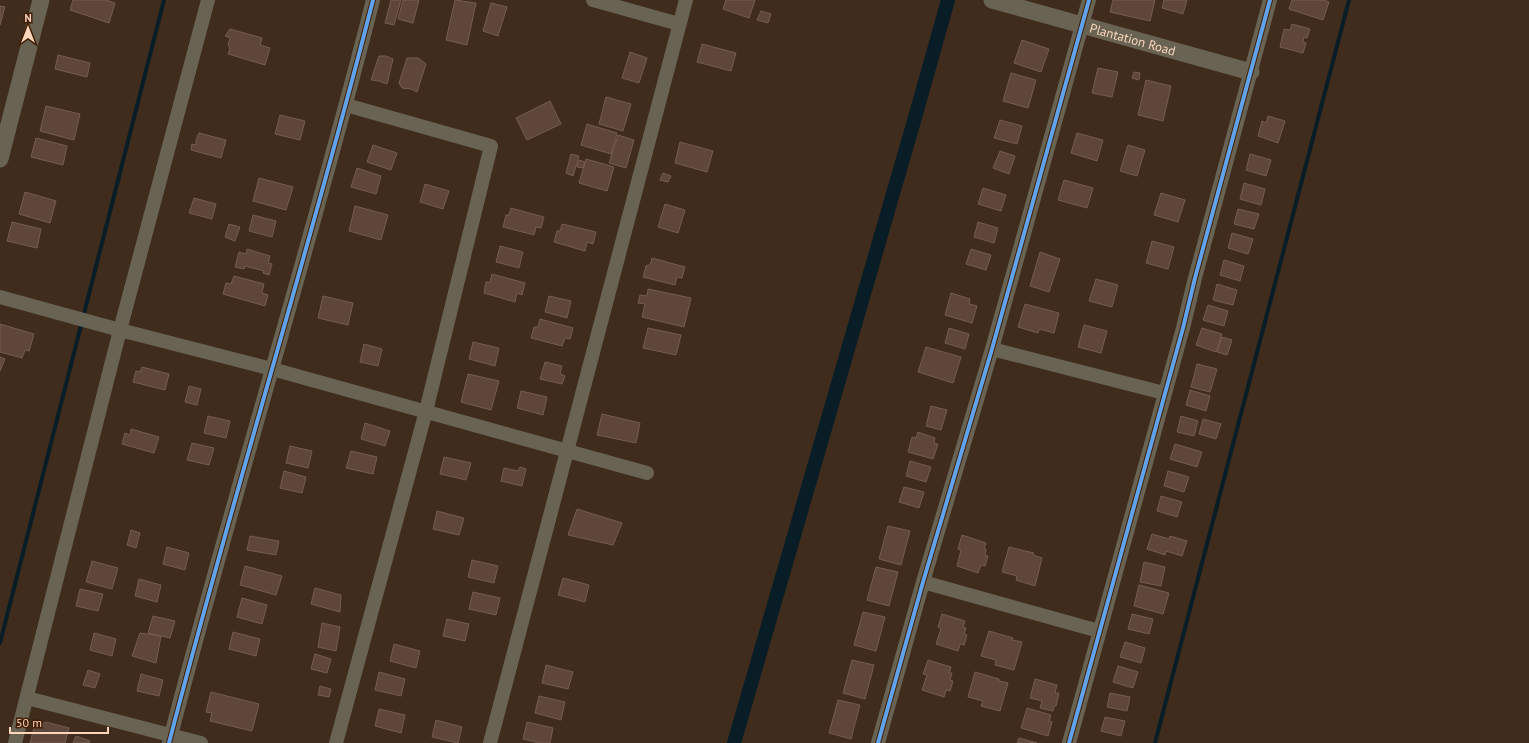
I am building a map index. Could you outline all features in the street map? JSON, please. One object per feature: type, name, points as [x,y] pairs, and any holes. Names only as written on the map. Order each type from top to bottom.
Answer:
[{"type":"street","points":[[0,159],[41,0]]},
{"type":"street","points":[[15,743],[120,330],[208,0]]},
{"type":"street","points":[[170,739],[346,105],[373,0]]},
{"type":"street","points":[[594,0],[679,24]]},
{"type":"street","points":[[490,743],[686,0]]},
{"type":"street","name":"Plantation Road","points":[[992,0],[1250,72]]},
{"type":"street","points":[[878,743],[923,582],[992,349],[1089,0]]},
{"type":"street","points":[[1069,743],[1270,0]]},
{"type":"street","points":[[336,743],[426,412],[491,146],[346,105]]},
{"type":"street","points":[[0,297],[272,369],[647,473]]},
{"type":"street","points":[[992,349],[1164,393]]},
{"type":"street","points":[[923,582],[1100,631]]},
{"type":"street","points":[[27,698],[170,739],[201,743]]},
{"type":"building","points":[[73,0],[106,0],[115,3],[109,23],[70,10]]},
{"type":"building","points":[[391,0],[401,0],[394,25],[385,23]]},
{"type":"building","points":[[403,0],[419,0],[413,23],[398,19]]},
{"type":"building","points":[[455,0],[476,3],[467,45],[446,40]]},
{"type":"building","points":[[726,0],[755,0],[749,18],[723,9]]},
{"type":"building","points":[[1113,0],[1155,0],[1150,21],[1110,12]]},
{"type":"building","points":[[1164,0],[1187,0],[1183,14],[1162,8]]},
{"type":"building","points":[[1292,0],[1324,0],[1329,2],[1323,20],[1289,9]]},
{"type":"building","points":[[491,3],[507,7],[498,36],[483,31]]},
{"type":"building","points":[[0,6],[5,7],[0,25]]},
{"type":"building","points":[[761,11],[771,14],[768,23],[757,20]]},
{"type":"building","points":[[1292,24],[1310,29],[1307,38],[1304,37],[1303,42],[1306,43],[1303,53],[1280,47],[1284,29],[1290,30]]},
{"type":"building","points":[[230,29],[262,38],[260,45],[270,48],[265,65],[228,54],[230,48],[228,45],[230,38],[225,36]]},
{"type":"building","points":[[1022,40],[1049,49],[1041,72],[1014,63]]},
{"type":"building","points":[[702,44],[736,53],[731,71],[697,62]]},
{"type":"building","points":[[630,52],[647,58],[639,83],[622,78]]},
{"type":"building","points":[[58,55],[90,63],[87,77],[55,69]]},
{"type":"building","points":[[379,56],[386,56],[393,59],[387,84],[371,80]]},
{"type":"building","points":[[407,58],[418,58],[426,64],[417,92],[411,89],[402,88],[399,83]]},
{"type":"building","points":[[1098,68],[1118,72],[1112,97],[1092,93]]},
{"type":"building","points":[[1134,72],[1140,73],[1139,80],[1132,78]]},
{"type":"building","points":[[1011,73],[1036,80],[1028,108],[1003,101]]},
{"type":"building","points":[[1146,80],[1171,86],[1163,121],[1138,115]]},
{"type":"building","points":[[606,97],[631,104],[623,131],[599,124]]},
{"type":"building","points":[[550,101],[561,124],[527,140],[516,118]]},
{"type":"building","points":[[46,106],[80,114],[74,140],[40,131]]},
{"type":"building","points":[[280,115],[305,121],[300,140],[275,134]]},
{"type":"building","points":[[1268,116],[1285,121],[1278,143],[1258,136],[1262,121],[1266,123]]},
{"type":"building","points":[[1000,120],[1022,126],[1017,144],[994,138]]},
{"type":"building","points":[[587,124],[617,133],[611,154],[581,145]]},
{"type":"building","points":[[199,133],[226,140],[221,158],[191,150],[192,144],[196,145],[196,140]]},
{"type":"building","points":[[1077,133],[1103,140],[1097,161],[1071,153]]},
{"type":"building","points":[[618,135],[634,140],[626,168],[609,163]]},
{"type":"building","points":[[36,138],[67,146],[63,165],[31,157]]},
{"type":"building","points":[[680,142],[713,151],[707,172],[675,163]]},
{"type":"building","points":[[373,145],[397,153],[391,170],[367,162]]},
{"type":"building","points":[[1128,145],[1145,150],[1137,176],[1120,171]]},
{"type":"building","points":[[1000,151],[1015,156],[1009,174],[993,168]]},
{"type":"building","points":[[571,154],[579,156],[573,176],[566,173]]},
{"type":"building","points":[[1250,154],[1271,160],[1266,176],[1246,170]]},
{"type":"building","points":[[586,159],[614,167],[607,191],[579,183]]},
{"type":"building","points":[[579,160],[585,162],[583,168],[577,167]]},
{"type":"building","points":[[357,168],[381,176],[376,194],[351,187]]},
{"type":"building","points":[[663,173],[671,176],[668,182],[660,180]]},
{"type":"building","points":[[259,178],[293,187],[286,210],[253,201]]},
{"type":"building","points":[[1064,180],[1093,188],[1087,208],[1058,200]]},
{"type":"building","points":[[1244,183],[1265,189],[1261,205],[1240,199]]},
{"type":"building","points":[[425,184],[449,191],[443,209],[420,202]]},
{"type":"building","points":[[983,188],[1006,195],[1001,211],[978,204]]},
{"type":"building","points":[[25,192],[56,201],[50,223],[19,214]]},
{"type":"building","points":[[1161,193],[1185,200],[1178,222],[1154,215]]},
{"type":"building","points":[[194,198],[216,204],[212,219],[189,213]]},
{"type":"building","points":[[665,204],[685,210],[678,233],[658,227]]},
{"type":"building","points":[[355,206],[388,215],[381,240],[349,231]]},
{"type":"building","points":[[511,208],[544,217],[541,228],[536,227],[534,235],[503,227],[506,215],[509,215]]},
{"type":"building","points":[[1238,209],[1259,214],[1254,229],[1234,224]]},
{"type":"building","points":[[253,215],[276,221],[272,237],[249,231]]},
{"type":"building","points":[[12,222],[41,229],[37,248],[7,241]]},
{"type":"building","points":[[978,222],[998,228],[994,243],[974,237]]},
{"type":"building","points":[[229,224],[240,227],[235,241],[225,237]]},
{"type":"building","points":[[562,224],[596,232],[593,244],[587,242],[585,251],[554,242],[557,231],[560,231]]},
{"type":"building","points":[[1232,233],[1253,239],[1248,254],[1228,248]]},
{"type":"building","points":[[1152,241],[1174,247],[1168,269],[1146,263]]},
{"type":"building","points":[[500,246],[523,252],[519,268],[496,262]]},
{"type":"building","points":[[247,249],[270,256],[268,263],[272,264],[269,275],[263,273],[264,271],[245,266],[244,269],[235,267],[239,252],[246,254]]},
{"type":"building","points":[[971,249],[991,255],[986,270],[966,264]]},
{"type":"building","points":[[1040,252],[1060,259],[1049,292],[1030,286]]},
{"type":"building","points":[[652,258],[685,267],[682,278],[677,277],[675,285],[643,277],[646,266],[650,265]]},
{"type":"building","points":[[1224,260],[1244,266],[1240,281],[1220,275]]},
{"type":"building","points":[[492,274],[525,283],[522,295],[517,293],[515,302],[484,293],[486,282],[490,282]]},
{"type":"building","points":[[234,276],[264,284],[262,293],[268,295],[265,306],[223,294],[226,283],[231,284]]},
{"type":"building","points":[[1096,279],[1118,285],[1112,307],[1089,301]]},
{"type":"building","points":[[1217,284],[1237,290],[1233,305],[1213,300]]},
{"type":"building","points":[[648,289],[691,298],[684,327],[642,317],[645,304],[638,303],[640,295],[647,296]]},
{"type":"building","points":[[951,293],[970,299],[969,304],[977,306],[972,323],[945,315]]},
{"type":"building","points":[[323,296],[353,303],[348,325],[318,318]]},
{"type":"building","points":[[549,296],[571,301],[567,318],[545,312]]},
{"type":"building","points":[[1025,304],[1059,313],[1054,333],[1039,329],[1038,333],[1018,327]]},
{"type":"building","points":[[1208,305],[1228,311],[1224,326],[1203,320]]},
{"type":"building","points":[[540,319],[573,328],[570,339],[565,338],[562,346],[531,338],[534,327],[538,327]]},
{"type":"building","points":[[0,324],[34,334],[29,351],[25,350],[22,358],[0,352]]},
{"type":"building","points":[[1084,325],[1107,331],[1101,353],[1078,347]]},
{"type":"building","points":[[648,328],[681,335],[676,355],[643,348]]},
{"type":"building","points":[[949,328],[969,334],[965,349],[945,343]]},
{"type":"building","points":[[1202,328],[1222,334],[1216,352],[1196,345]]},
{"type":"building","points":[[1222,337],[1232,340],[1227,355],[1217,352]]},
{"type":"building","points":[[473,342],[499,348],[495,366],[469,359]]},
{"type":"building","points":[[364,344],[382,349],[378,366],[360,362]]},
{"type":"building","points":[[926,347],[961,357],[953,383],[918,372]]},
{"type":"building","points":[[0,357],[5,359],[0,371]]},
{"type":"building","points":[[545,362],[562,366],[560,374],[565,376],[562,384],[540,379]]},
{"type":"building","points":[[1197,364],[1217,369],[1210,392],[1191,387]]},
{"type":"building","points":[[142,367],[169,374],[165,390],[133,382],[136,371],[140,372]]},
{"type":"building","points":[[468,374],[499,381],[491,410],[461,402]]},
{"type":"building","points":[[189,386],[201,389],[197,405],[185,402]]},
{"type":"building","points":[[1190,390],[1210,396],[1206,411],[1186,405]]},
{"type":"building","points":[[521,391],[547,397],[543,415],[517,408]]},
{"type":"building","points":[[931,406],[947,410],[941,430],[926,426]]},
{"type":"building","points":[[602,414],[640,423],[636,443],[597,435]]},
{"type":"building","points":[[208,416],[230,421],[226,438],[204,433]]},
{"type":"building","points":[[1181,416],[1198,421],[1194,436],[1177,432]]},
{"type":"building","points":[[1203,419],[1221,424],[1216,439],[1199,434]]},
{"type":"building","points":[[365,423],[390,431],[385,446],[361,439]]},
{"type":"building","points":[[131,429],[159,437],[154,453],[122,444],[125,433],[130,435]]},
{"type":"building","points":[[918,432],[935,438],[934,443],[938,444],[933,459],[908,452],[912,437],[916,438]]},
{"type":"building","points":[[192,443],[214,448],[209,465],[187,460]]},
{"type":"building","points":[[1175,444],[1202,452],[1197,467],[1170,459]]},
{"type":"building","points":[[290,446],[312,451],[308,468],[286,463]]},
{"type":"building","points":[[351,451],[377,457],[373,474],[346,468]]},
{"type":"building","points":[[444,457],[471,463],[466,480],[440,474]]},
{"type":"building","points":[[910,461],[931,467],[926,482],[906,476]]},
{"type":"building","points":[[520,467],[526,469],[522,486],[501,481],[504,468],[518,471]]},
{"type":"building","points":[[284,471],[306,477],[302,493],[280,488]]},
{"type":"building","points":[[1168,471],[1189,477],[1184,492],[1164,486]]},
{"type":"building","points":[[904,487],[924,492],[919,508],[899,502]]},
{"type":"building","points":[[1161,496],[1182,502],[1177,517],[1157,511]]},
{"type":"building","points":[[577,509],[622,523],[613,545],[568,535]]},
{"type":"building","points":[[437,511],[464,518],[459,535],[433,529]]},
{"type":"building","points":[[888,526],[910,531],[901,565],[879,559]]},
{"type":"building","points":[[131,530],[140,533],[136,548],[127,545]]},
{"type":"building","points":[[1152,534],[1169,539],[1170,536],[1187,541],[1182,556],[1166,551],[1165,555],[1147,549]]},
{"type":"building","points":[[962,535],[986,543],[984,548],[986,549],[985,555],[988,556],[985,566],[981,565],[978,573],[957,566],[961,550],[958,549]]},
{"type":"building","points":[[250,536],[279,541],[276,555],[247,550]]},
{"type":"building","points":[[167,547],[189,553],[185,570],[163,564]]},
{"type":"building","points":[[1009,547],[1034,553],[1033,555],[1042,558],[1035,586],[1016,580],[1017,576],[1002,572]]},
{"type":"building","points":[[472,560],[498,566],[494,583],[468,577]]},
{"type":"building","points":[[92,561],[118,568],[112,589],[86,582]]},
{"type":"building","points":[[1144,562],[1165,567],[1161,586],[1140,582]]},
{"type":"building","points":[[245,566],[282,576],[276,595],[240,585]]},
{"type":"building","points":[[876,567],[898,572],[889,606],[867,600]]},
{"type":"building","points":[[563,578],[589,585],[585,602],[558,595]]},
{"type":"building","points":[[139,579],[161,585],[157,602],[135,596]]},
{"type":"building","points":[[1139,585],[1169,593],[1163,614],[1134,606]]},
{"type":"building","points":[[315,588],[341,595],[340,612],[311,604]]},
{"type":"building","points":[[80,589],[103,594],[98,611],[76,606]]},
{"type":"building","points":[[473,592],[500,598],[496,615],[469,609]]},
{"type":"building","points":[[242,598],[267,605],[262,624],[237,617]]},
{"type":"building","points":[[863,612],[885,617],[876,651],[854,645]]},
{"type":"building","points":[[942,614],[965,621],[963,627],[966,628],[964,634],[967,635],[964,645],[960,644],[958,651],[936,644],[941,629],[938,627]]},
{"type":"building","points":[[1132,614],[1153,619],[1149,634],[1128,629]]},
{"type":"building","points":[[153,616],[175,621],[170,638],[148,633]]},
{"type":"building","points":[[447,619],[469,624],[465,641],[443,636]]},
{"type":"building","points":[[322,623],[340,627],[336,651],[318,647]]},
{"type":"building","points":[[989,631],[1013,638],[1012,640],[1022,642],[1014,670],[995,665],[996,660],[981,656]]},
{"type":"building","points":[[233,632],[260,639],[256,656],[229,649]]},
{"type":"building","points":[[94,633],[116,639],[112,656],[90,650]]},
{"type":"building","points":[[140,633],[161,636],[156,663],[132,656]]},
{"type":"building","points":[[1125,642],[1145,648],[1141,663],[1120,657]]},
{"type":"building","points":[[394,644],[420,651],[416,668],[390,661]]},
{"type":"building","points":[[315,654],[331,659],[327,673],[311,669]]},
{"type":"building","points":[[852,660],[874,665],[865,699],[843,693]]},
{"type":"building","points":[[928,660],[951,667],[949,673],[952,673],[950,680],[953,681],[950,691],[946,690],[944,697],[922,690],[927,675],[923,674]]},
{"type":"building","points":[[546,665],[573,672],[568,689],[542,683]]},
{"type":"building","points":[[1118,666],[1138,672],[1133,688],[1113,682]]},
{"type":"building","points":[[88,670],[100,674],[95,688],[83,685]]},
{"type":"building","points":[[379,672],[405,679],[401,696],[375,690]]},
{"type":"building","points":[[975,672],[1008,683],[1000,711],[981,706],[983,701],[968,697]]},
{"type":"building","points":[[141,674],[163,680],[159,696],[137,691]]},
{"type":"building","points":[[1035,679],[1057,685],[1055,693],[1059,693],[1056,706],[1054,706],[1053,711],[1040,708],[1042,701],[1030,698]]},
{"type":"building","points":[[320,686],[331,689],[329,697],[318,695]]},
{"type":"building","points":[[211,692],[259,704],[252,731],[210,721],[212,713],[206,712]]},
{"type":"building","points":[[1110,693],[1130,697],[1127,711],[1107,707]]},
{"type":"building","points":[[539,696],[565,702],[561,720],[535,713]]},
{"type":"building","points":[[838,700],[860,705],[851,739],[829,733]]},
{"type":"building","points":[[1027,708],[1051,715],[1049,721],[1052,722],[1048,736],[1021,728]]},
{"type":"building","points":[[379,709],[405,715],[401,733],[375,726]]},
{"type":"building","points":[[1105,717],[1125,721],[1121,736],[1101,731]]},
{"type":"building","points":[[436,720],[462,727],[458,743],[432,737]]},
{"type":"building","points":[[46,722],[69,728],[65,743],[30,743],[34,728]]},
{"type":"building","points":[[527,722],[553,728],[550,743],[539,743],[523,739]]},
{"type":"building","points":[[76,736],[90,741],[89,743],[73,743]]},
{"type":"building","points":[[1019,738],[1037,743],[1017,743]]},
{"type":"waterway","points":[[0,643],[164,0]]},
{"type":"waterway","points":[[734,743],[948,0]]},
{"type":"waterway","points":[[1155,743],[1349,0]]},
{"type":"cycle path","points":[[169,743],[219,557],[324,186],[373,0]]},
{"type":"cycle path","points":[[878,743],[923,582],[992,349],[1089,0]]},
{"type":"cycle path","points":[[1069,743],[1183,328],[1195,278],[1270,0]]}]
